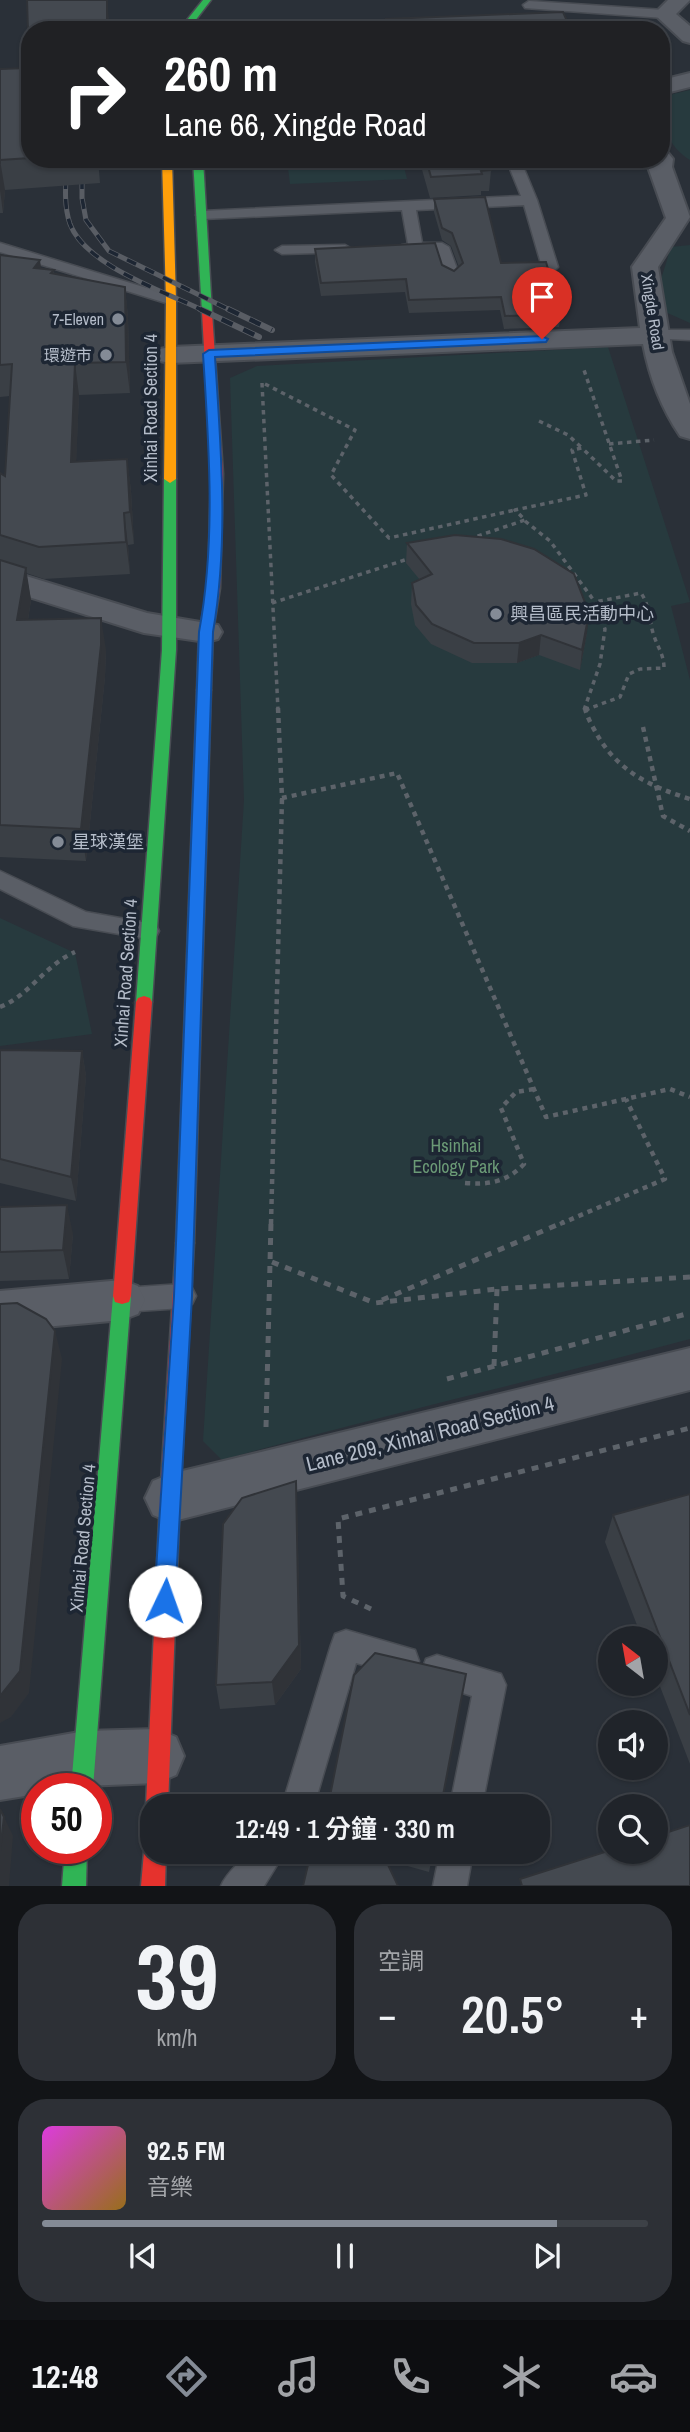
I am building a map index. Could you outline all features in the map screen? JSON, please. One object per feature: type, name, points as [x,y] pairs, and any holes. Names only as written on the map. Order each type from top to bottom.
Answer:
[{"type":"main road","points":[[190,21],[207,0]]},
{"type":"main road","name":"Xinhai Road Section 4","points":[[83,1773],[122,1300],[169,650],[171,300],[166,168]]},
{"type":"main road","points":[[157,1781],[170,1498],[183,1296],[206,632],[214,588],[217,474],[199,168]]},
{"type":"main road","points":[[74,1886],[75,1864]]},
{"type":"main road","points":[[153,1886],[154,1864]]},
{"type":"street","points":[[681,0],[664,14],[690,37]]},
{"type":"street","points":[[670,85],[690,80]]},
{"type":"street","name":"Xingde Road","points":[[660,168],[678,218],[645,267],[654,334],[664,377],[680,415],[690,430]]},
{"type":"street","points":[[170,355],[654,334]]},
{"type":"street","points":[[0,578],[144,623],[206,632]]},
{"type":"street","points":[[0,1311],[122,1300]]},
{"type":"street","name":"Lane 209, Xinhai Road Section 4","points":[[170,1498],[690,1369]]},
{"type":"street","points":[[0,1773],[21,1773]]},
{"type":"street","points":[[112,1776],[157,1781]]},
{"type":"lane","points":[[529,5],[664,14]]},
{"type":"lane","points":[[517,168],[530,201],[550,267]]},
{"type":"lane","points":[[203,215],[530,201]]},
{"type":"lane","points":[[408,206],[416,248]]},
{"type":"lane","points":[[0,247],[171,300]]},
{"type":"lane","points":[[389,248],[442,247],[452,277]]},
{"type":"lane","points":[[282,250],[362,249]]},
{"type":"lane","points":[[654,334],[690,335]]},
{"type":"lane","points":[[0,879],[80,920],[148,931]]},
{"type":"lane","points":[[122,1300],[183,1296]]},
{"type":"lane","points":[[302,1794],[346,1645],[490,1685],[468,1794]]},
{"type":"lane","points":[[238,1886],[251,1876],[260,1864]]},
{"type":"lane","points":[[450,1886],[455,1864]]},
{"type":"path","points":[[540,421],[568,435],[616,481],[622,481],[582,365]]},
{"type":"path","points":[[260,375],[282,798],[266,1427],[279,1423]]},
{"type":"path","points":[[261,383],[355,430],[331,475],[389,538],[586,495],[572,450],[582,448]]},
{"type":"path","points":[[610,444],[655,440]]},
{"type":"path","points":[[515,510],[550,541],[595,602],[606,629],[600,664],[584,710],[601,744],[627,773],[656,789],[690,799]]},
{"type":"path","points":[[462,541],[525,520]]},
{"type":"path","points":[[272,603],[411,558]]},
{"type":"path","points":[[584,710],[620,697],[629,674],[640,669],[664,668],[664,657],[654,635],[646,600],[640,593],[595,602]]},
{"type":"path","points":[[643,727],[663,816],[690,831]]},
{"type":"path","points":[[282,798],[397,773],[546,1117],[670,1089],[690,1097]]},
{"type":"path","points":[[0,1007],[13,1004],[61,956],[86,949]]},
{"type":"path","points":[[465,1183],[485,1186],[497,1184],[509,1179],[524,1164],[501,1108],[516,1092],[534,1089]]},
{"type":"path","points":[[375,1303],[665,1179],[626,1099]]},
{"type":"path","points":[[272,1262],[375,1303],[497,1289],[690,1277]]},
{"type":"path","points":[[494,1366],[497,1289]]},
{"type":"path","points":[[440,1381],[690,1313]]},
{"type":"path","points":[[377,1612],[343,1596],[338,1519],[690,1428]]},
{"type":"green space","points":[[690,90],[690,160],[670,140],[670,97]]},
{"type":"green space","points":[[288,168],[404,168],[407,179],[290,184]]},
{"type":"green space","points":[[690,245],[690,323],[663,311],[658,289],[671,247]]},
{"type":"green space","name":"Hsinhai Ecology Park","points":[[608,347],[690,602],[671,606],[690,680],[690,1339],[222,1460],[203,1441],[244,800],[230,378],[257,366]]},
{"type":"green space","points":[[0,918],[75,953],[92,1034],[0,1046]]},
{"type":"building","points":[[27,0],[107,0],[107,21],[28,21]]},
{"type":"building","points":[[563,12],[567,21],[387,21]]},
{"type":"building","points":[[21,68],[21,159],[0,160],[0,69]]},
{"type":"building","points":[[428,168],[491,170],[481,171],[482,174],[431,177]]},
{"type":"building","points":[[485,197],[501,263],[546,262],[561,314],[505,316],[501,297],[409,300],[406,279],[321,283],[315,249],[435,243],[442,265],[454,271],[463,263],[452,233],[442,228],[434,199]]},
{"type":"building","points":[[0,255],[40,260],[34,268],[54,270],[51,273],[125,287],[126,362],[75,363],[71,462],[127,459],[130,512],[124,513],[126,542],[39,547],[0,535],[0,473],[5,476],[12,364],[0,365]]},
{"type":"building","name":"興昌區民活動中心","points":[[455,535],[501,539],[534,549],[574,574],[589,613],[582,650],[541,635],[519,643],[474,643],[432,624],[416,605],[412,583],[432,574],[407,543]]},
{"type":"building","points":[[0,560],[26,568],[17,620],[101,618],[101,645],[81,829],[0,825]]},
{"type":"building","points":[[0,1050],[82,1051],[71,1177],[0,1159]]},
{"type":"building","points":[[67,1205],[63,1250],[0,1252],[0,1207]]},
{"type":"building","points":[[17,1303],[46,1319],[55,1331],[20,1671],[0,1696],[0,1304]]},
{"type":"building","points":[[296,1481],[299,1645],[272,1682],[216,1685],[223,1524],[242,1498]]},
{"type":"building","points":[[690,1494],[690,1715],[668,1658],[668,1626],[656,1626],[613,1515]]},
{"type":"building","points":[[375,1653],[466,1674],[443,1794],[330,1794],[354,1675]]},
{"type":"building","points":[[0,1809],[4,1817],[0,1851]]},
{"type":"building","points":[[690,1825],[690,1886],[522,1886],[520,1879],[598,1854],[598,1864],[668,1864],[668,1832]]},
{"type":"building","points":[[308,1864],[388,1864],[398,1886],[303,1886]]},
{"type":"railway","points":[[67,168],[66,208],[70,224],[92,253],[129,276],[204,311]]},
{"type":"railway","points":[[82,168],[82,198],[86,220],[109,251],[232,311]]},
{"type":"railway","points":[[200,309],[259,337]]},
{"type":"railway","points":[[228,309],[272,330]]},
{"type":"traffic: fast","points":[[190,21],[207,0]]},
{"type":"traffic: fast","points":[[199,168],[207,312]]},
{"type":"traffic: fast","points":[[144,1002],[169,650],[170,479]]},
{"type":"traffic: fast","points":[[185,1243],[204,690]]},
{"type":"traffic: fast","points":[[83,1773],[122,1296]]},
{"type":"traffic: fast","points":[[74,1886],[75,1864]]},
{"type":"traffic: slow","points":[[167,168],[171,300],[170,479]]},
{"type":"traffic: jam","points":[[204,690],[206,632],[214,588],[217,474],[207,312]]},
{"type":"traffic: jam","points":[[122,1296],[144,1002]]},
{"type":"traffic: jam","points":[[158,1794],[170,1498],[185,1243]]},
{"type":"traffic: jam","points":[[153,1886],[154,1864]]},
{"type":"place","name":"7-Eleven","points":[[118,319]]},
{"type":"place","name":"環遊市","points":[[106,355]]},
{"type":"place","name":"興昌區民活動中心","points":[[496,614]]},
{"type":"place","name":"星球漢堡","points":[[58,842]]},
{"type":"route","points":[[165,1601],[183,1296],[206,632],[214,588],[217,474],[209,354],[542,339]]}]
